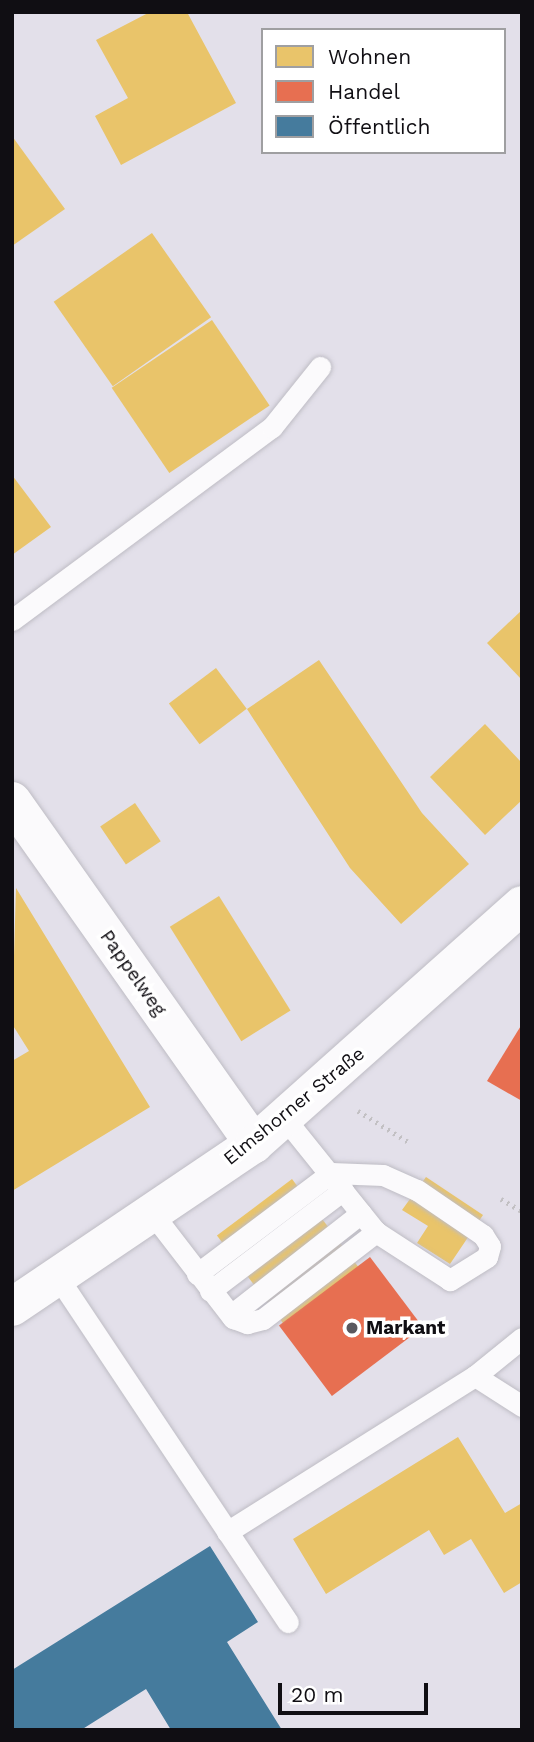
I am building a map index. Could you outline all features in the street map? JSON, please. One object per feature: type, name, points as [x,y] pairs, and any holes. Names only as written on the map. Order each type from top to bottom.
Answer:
[{"type":"main road","name":"Pappelweg","points":[[12,801],[254,1144]]},
{"type":"main road","name":"Elmshorner Straße","points":[[12,1307],[254,1144],[522,905]]},
{"type":"lane","points":[[12,620],[272,427],[320,367]]},
{"type":"lane","points":[[204,1282],[337,1182],[383,1175],[417,1190],[482,1235],[490,1246],[487,1257],[450,1280],[376,1232],[362,1213],[337,1182],[285,1119]]},
{"type":"lane","points":[[152,1213],[231,1315],[247,1323],[263,1319],[376,1232]]},
{"type":"lane","points":[[231,1315],[362,1213]]},
{"type":"lane","points":[[57,1276],[288,1622]]},
{"type":"lane","points":[[226,1532],[475,1376],[522,1338]]},
{"type":"lane","points":[[475,1376],[522,1406]]},
{"type":"building: Wohnen","points":[[150,12],[187,12],[236,103],[121,165],[95,116],[128,98],[96,40]]},
{"type":"building: Wohnen","points":[[12,136],[65,209],[12,246]]},
{"type":"building: Wohnen","points":[[152,233],[211,317],[113,386],[54,302]]},
{"type":"building: Wohnen","points":[[212,320],[270,405],[169,473],[112,388]]},
{"type":"building: Wohnen","points":[[12,475],[51,527],[12,555]]},
{"type":"building: Wohnen","points":[[522,610],[522,680],[487,643]]},
{"type":"building: Wohnen","points":[[319,660],[422,813],[469,864],[401,924],[350,868],[247,709]]},
{"type":"building: Wohnen","points":[[216,668],[247,709],[200,744],[169,704]]},
{"type":"building: Wohnen","points":[[485,724],[522,763],[522,800],[485,835],[430,777]]},
{"type":"building: Wohnen","points":[[135,803],[161,841],[126,865],[100,826]]},
{"type":"building: Wohnen","points":[[16,888],[150,1107],[12,1191],[12,1061],[29,1051],[12,1024]]},
{"type":"building: Wohnen","points":[[219,896],[291,1010],[241,1041],[170,927]]},
{"type":"building: Wohnen","points":[[426,1177],[483,1215],[450,1264],[417,1243],[428,1226],[402,1210]]},
{"type":"building: Wohnen","points":[[292,1179],[364,1274],[289,1331],[217,1236]]},
{"type":"building: Wohnen","points":[[458,1437],[505,1513],[522,1503],[522,1582],[504,1593],[471,1539],[444,1555],[429,1530],[326,1594],[293,1539]]},
{"type":"building: Handel","points":[[522,1024],[522,1101],[487,1081]]},
{"type":"building: Handel","name":"Markant","points":[[370,1257],[423,1327],[332,1396],[279,1326]]},
{"type":"building: Öffentlich","points":[[210,1546],[258,1622],[227,1642],[282,1730],[171,1730],[146,1689],[81,1730],[12,1730],[12,1670]]},
{"type":"place","name":"Markant","points":[[352,1328]]}]
